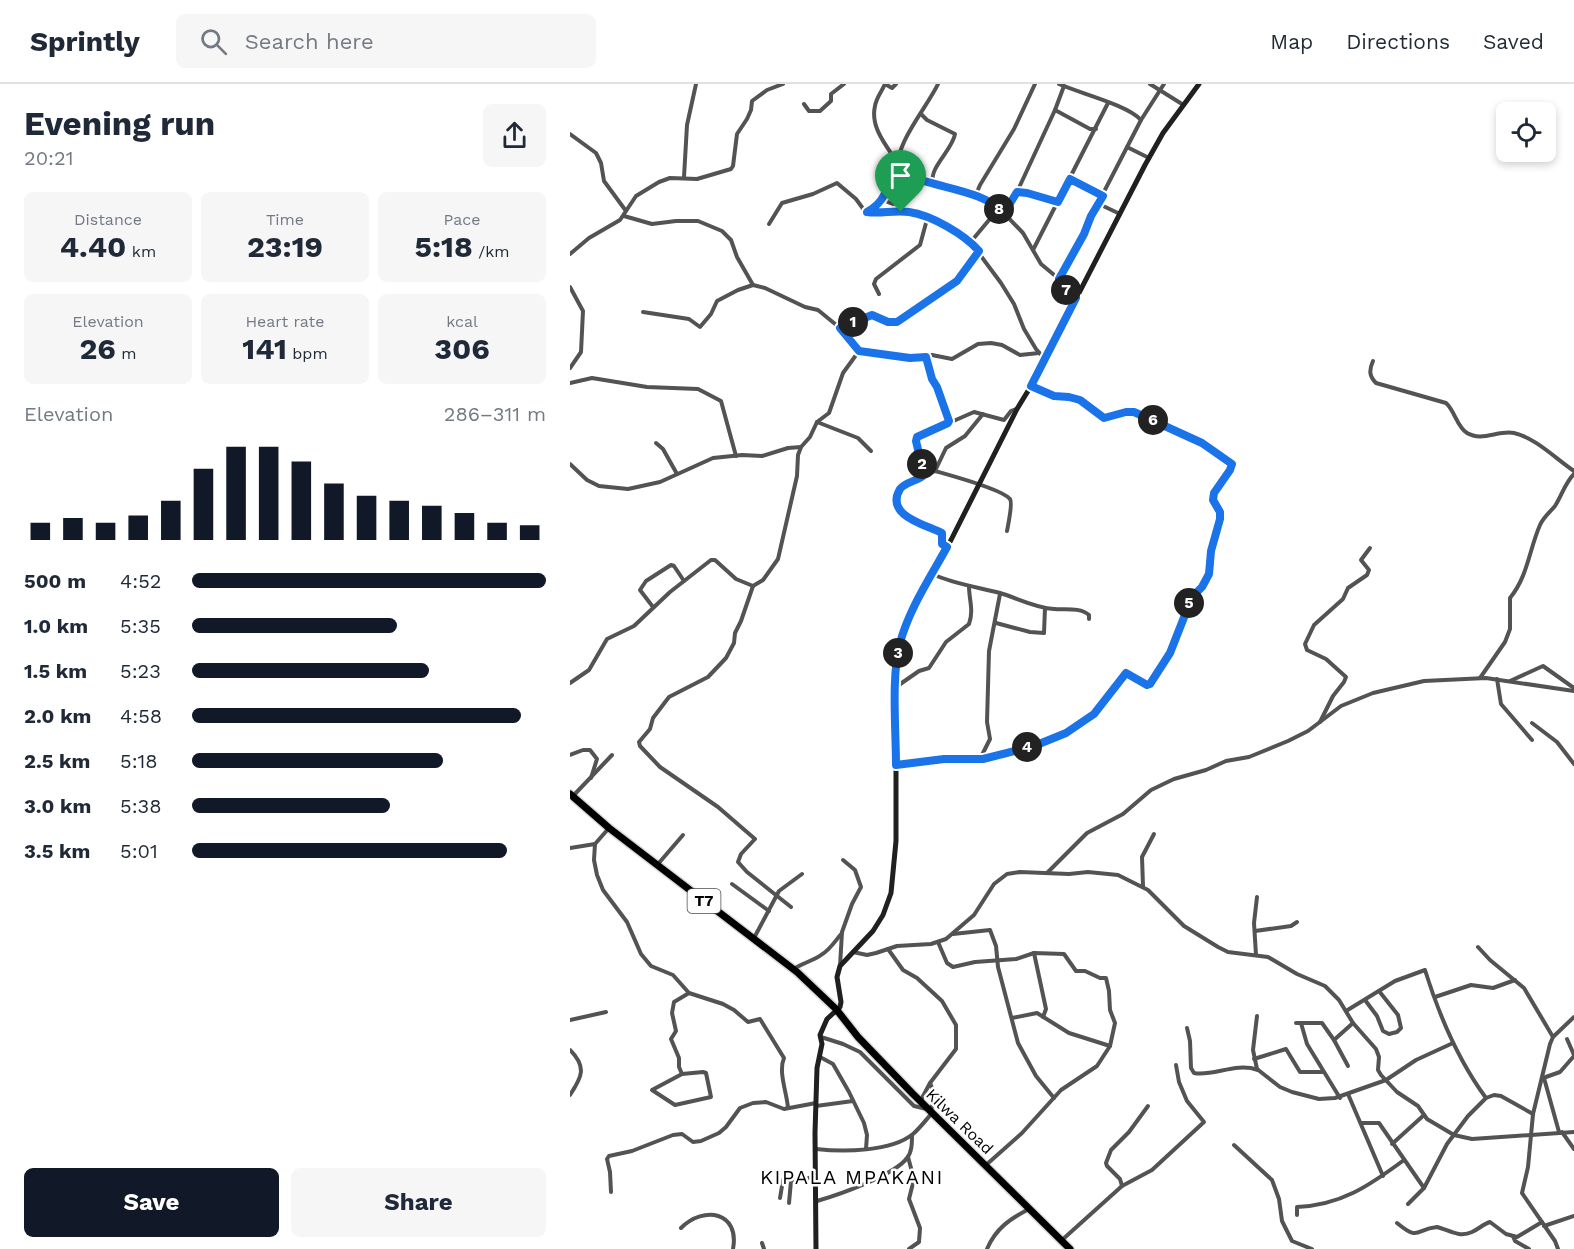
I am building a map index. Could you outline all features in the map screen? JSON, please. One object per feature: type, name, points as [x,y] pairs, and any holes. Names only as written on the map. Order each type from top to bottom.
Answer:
[{"type":"highway","name":"T7","points":[[571,796],[609,828],[793,969],[836,1010]]},
{"type":"highway","name":"Kilwa Road","points":[[836,1010],[858,1037],[1070,1249]]},
{"type":"main road","points":[[816,1249],[816,1104],[821,1037],[824,1025],[841,1002],[837,977],[840,966],[873,931],[883,915],[889,902],[894,866],[896,688],[897,656],[900,643],[916,602],[1031,386],[1042,356],[1076,298],[1149,158],[1182,104],[1199,84]]},
{"type":"street","points":[[684,177],[687,124],[696,84]]},
{"type":"street","points":[[570,254],[580,244],[612,226],[625,214],[636,196],[659,182],[670,178],[697,179],[731,169],[736,134],[751,110],[752,101],[767,90],[783,84]]},
{"type":"street","points":[[804,104],[809,111],[821,110],[831,101],[831,94],[844,84]]},
{"type":"street","points":[[896,84],[892,88],[885,84],[875,103],[874,117],[879,135],[898,162]]},
{"type":"street","points":[[867,212],[883,200],[899,170],[898,162],[906,139],[938,84]]},
{"type":"street","points":[[979,198],[977,194],[980,185],[1014,129],[1035,84]]},
{"type":"street","points":[[1150,84],[1182,104]]},
{"type":"street","points":[[1059,279],[1141,120],[1164,84]]},
{"type":"street","points":[[1004,213],[1017,192],[1055,110],[1061,85],[1137,115],[1141,120]]},
{"type":"street","points":[[1033,249],[1108,103]]},
{"type":"street","points":[[1055,110],[1090,129],[1096,129]]},
{"type":"street","points":[[921,114],[930,122],[955,134],[932,175],[933,183]]},
{"type":"street","points":[[1090,129],[1093,135]]},
{"type":"street","points":[[570,134],[596,153],[601,163],[604,182],[625,214],[652,224],[676,220],[698,221],[722,231],[728,235],[753,285]]},
{"type":"street","points":[[1127,147],[1149,158]]},
{"type":"street","points":[[899,170],[907,175],[979,198],[999,208],[1023,233],[1041,264],[1059,279],[1067,292],[1076,298]]},
{"type":"street","points":[[1070,179],[1103,196]]},
{"type":"street","points":[[769,225],[782,203],[813,194],[837,183],[867,212],[909,212]]},
{"type":"street","points":[[1017,192],[1058,202]]},
{"type":"street","points":[[883,200],[932,219],[972,244],[1014,304],[1024,329],[1042,356]]},
{"type":"street","points":[[1099,204],[1120,214]]},
{"type":"street","points":[[972,244],[974,238],[999,208]]},
{"type":"street","points":[[879,294],[874,284],[876,279],[920,245],[926,223],[932,219]]},
{"type":"street","points":[[965,239],[974,238]]},
{"type":"street","points":[[840,328],[872,315],[888,322],[897,322],[957,281],[979,251]]},
{"type":"street","points":[[644,312],[688,319],[700,327],[711,314],[717,301],[744,287],[753,285],[765,288],[804,307],[818,310],[840,328],[859,351],[910,358],[932,355],[952,359],[975,345],[984,343],[1002,345],[1020,355],[1042,356]]},
{"type":"street","points":[[570,287],[583,311],[582,352],[570,368]]},
{"type":"street","points":[[570,683],[589,670],[607,639],[629,630],[684,581],[713,560],[736,579],[753,586],[763,580],[778,559],[797,476],[798,455],[801,447],[810,437],[817,423],[829,413],[843,373],[859,351]]},
{"type":"street","points":[[926,357],[932,379],[946,410],[948,423]]},
{"type":"street","points":[[1373,361],[1370,371],[1376,383],[1446,403],[1465,432],[1478,437],[1496,433],[1519,435],[1541,447],[1574,472],[1555,505],[1541,522],[1526,573],[1518,589],[1510,598],[1511,624],[1508,634],[1480,678]]},
{"type":"street","points":[[570,383],[592,378],[642,387],[702,390],[721,401],[736,456]]},
{"type":"street","points":[[896,765],[944,759],[981,759],[1034,746],[1066,733],[1094,714],[1126,673],[1147,685],[1150,684],[1170,653],[1192,597],[1202,587],[1209,574],[1211,551],[1220,519],[1220,512],[1213,500],[1214,493],[1232,464],[1202,443],[1134,412],[1104,418],[1080,400],[1054,396],[1031,386]]},
{"type":"street","points":[[924,475],[916,439],[974,412],[1004,420],[1011,411],[1017,409]]},
{"type":"street","points":[[935,471],[946,448],[965,436],[983,414]]},
{"type":"street","points":[[817,423],[858,438],[871,451]]},
{"type":"street","points":[[656,443],[663,449],[677,474]]},
{"type":"street","points":[[570,464],[594,484],[624,489],[660,482],[706,460],[736,456],[762,456],[788,448],[801,447]]},
{"type":"street","points":[[947,547],[942,544],[942,533],[916,523],[897,507],[900,489],[935,471],[980,484],[1011,500],[1007,531]]},
{"type":"street","points":[[1319,723],[1346,677],[1331,663],[1307,650],[1305,644],[1314,625],[1343,599],[1348,588],[1368,575],[1369,570],[1361,560],[1370,548]]},
{"type":"street","points":[[653,607],[640,590],[646,581],[674,566],[684,581]]},
{"type":"street","points":[[932,574],[1045,608],[1085,611],[1089,619]]},
{"type":"street","points":[[753,586],[735,633],[734,643],[726,658],[708,677],[669,697],[653,718],[650,729],[639,742],[640,746],[660,767],[722,810],[755,839],[741,854],[738,862],[791,907]]},
{"type":"street","points":[[896,688],[919,671],[929,668],[946,642],[969,624],[973,606],[969,586]]},
{"type":"street","points":[[981,759],[990,739],[987,722],[989,651],[1000,594]]},
{"type":"street","points":[[996,624],[1044,633],[1045,608]]},
{"type":"street","points":[[1510,681],[1543,666],[1574,688]]},
{"type":"street","points":[[1047,874],[1087,833],[1123,814],[1151,790],[1174,779],[1206,770],[1226,761],[1249,757],[1288,741],[1319,723],[1341,706],[1374,693],[1424,681],[1480,678],[1574,688]]},
{"type":"street","points":[[1497,678],[1501,704],[1532,740]]},
{"type":"street","points":[[1532,723],[1557,742],[1574,765]]},
{"type":"street","points":[[570,755],[590,750],[597,759],[591,778]]},
{"type":"street","points":[[571,796],[612,755]]},
{"type":"street","points":[[609,828],[595,844],[594,860],[600,884],[627,922],[641,954],[651,966],[673,975],[689,993],[723,1004],[748,1022],[760,1019],[784,1058],[780,1066],[787,1092],[788,1108]]},
{"type":"street","points":[[1143,886],[1142,856],[1154,834]]},
{"type":"street","points":[[657,865],[683,835]]},
{"type":"street","points":[[570,848],[595,844]]},
{"type":"street","points":[[840,966],[842,932],[861,887],[855,870],[843,860]]},
{"type":"street","points":[[853,952],[867,955],[902,945],[938,942],[953,934],[974,915],[989,890],[999,879],[1012,873],[1096,872],[1126,878],[1143,886],[1184,926],[1212,944],[1228,952],[1272,958],[1293,972],[1321,983],[1332,992],[1353,1023],[1376,1049],[1378,1071],[1397,1092],[1418,1106],[1427,1119],[1454,1135],[1469,1139],[1501,1135],[1530,1136],[1574,1132]]},
{"type":"street","points":[[754,938],[776,896],[783,887],[802,874]]},
{"type":"street","points":[[732,884],[769,911]]},
{"type":"street","points":[[1256,955],[1254,914],[1257,897]]},
{"type":"street","points":[[1255,931],[1291,926],[1297,922]]},
{"type":"street","points":[[953,934],[990,930],[992,932],[998,967],[1018,1043],[1029,1066],[1054,1098]]},
{"type":"street","points":[[793,969],[824,954],[842,932]]},
{"type":"street","points":[[938,942],[947,963],[953,967],[1016,959],[1034,953],[1064,954],[1076,971],[1085,971],[1106,978],[1109,991],[1110,1010],[1115,1023],[1110,1046],[1097,1066],[1061,1090],[1022,1133],[986,1165]]},
{"type":"street","points":[[1478,946],[1490,960],[1524,988],[1553,1037]]},
{"type":"street","points":[[887,949],[903,970],[917,978],[942,1001],[955,1022],[956,1049],[930,1083],[921,1101]]},
{"type":"street","points":[[1034,953],[1047,1009],[1043,1017]]},
{"type":"street","points":[[1346,1011],[1395,981],[1425,970],[1453,1043],[1474,1082],[1486,1098]]},
{"type":"street","points":[[1436,997],[1471,985],[1493,988],[1515,980]]},
{"type":"street","points":[[1365,1000],[1377,1016],[1383,1031],[1389,1034],[1397,1032],[1401,1028],[1398,1015],[1379,991]]},
{"type":"street","points":[[682,1074],[671,1039],[676,1031],[673,1006],[676,1000],[689,993]]},
{"type":"street","points":[[570,1020],[606,1012]]},
{"type":"street","points":[[1012,1018],[1035,1013],[1068,1033],[1110,1046]]},
{"type":"street","points":[[1257,1016],[1253,1041],[1254,1059],[1259,1071]]},
{"type":"street","points":[[1558,1249],[1522,1193],[1528,1167],[1533,1114],[1553,1037],[1573,1019]]},
{"type":"street","points":[[1340,1098],[1307,1044],[1299,1023],[1322,1023],[1348,1066]]},
{"type":"street","points":[[1334,1040],[1353,1023]]},
{"type":"street","points":[[1186,1028],[1194,1073],[1202,1074],[1226,1068],[1250,1068],[1259,1071],[1280,1087],[1320,1099],[1340,1098],[1386,1080],[1416,1060],[1453,1043]]},
{"type":"street","points":[[821,1037],[860,1052],[914,1106],[932,1111]]},
{"type":"street","points":[[1543,1078],[1563,1070],[1574,1056],[1567,1039]]},
{"type":"street","points":[[1254,1059],[1286,1049],[1300,1072],[1323,1072]]},
{"type":"street","points":[[570,1050],[580,1061],[582,1068],[577,1085],[570,1095]]},
{"type":"street","points":[[820,1057],[833,1064],[838,1071],[864,1123],[867,1135],[866,1149]]},
{"type":"street","points":[[1061,1241],[1122,1186],[1149,1172],[1204,1121],[1188,1101],[1179,1082],[1176,1065]]},
{"type":"street","points":[[706,1073],[711,1097],[675,1105],[652,1090],[682,1074],[706,1073]]},
{"type":"street","points":[[1543,1078],[1560,1132],[1574,1149]]},
{"type":"street","points":[[816,1149],[866,1149],[893,1144],[912,1135],[932,1111],[934,1095],[930,1083]]},
{"type":"street","points":[[1348,1094],[1383,1176]]},
{"type":"street","points":[[1408,1204],[1424,1188],[1441,1153],[1454,1135],[1468,1116],[1486,1098],[1494,1095],[1501,1096],[1533,1114]]},
{"type":"street","points":[[611,1192],[607,1159],[609,1156],[632,1151],[678,1134],[682,1134],[693,1142],[699,1142],[719,1133],[740,1108],[753,1102],[766,1102],[777,1107],[788,1108],[853,1101]]},
{"type":"street","points":[[1122,1186],[1118,1177],[1107,1167],[1107,1158],[1111,1150],[1148,1106]]},
{"type":"street","points":[[1392,1144],[1424,1115]]},
{"type":"street","points":[[1361,1123],[1379,1123],[1424,1188]]},
{"type":"street","points":[[817,1201],[890,1172],[908,1157],[912,1135]]},
{"type":"street","points":[[1234,1145],[1272,1180],[1279,1199],[1282,1221],[1292,1240],[1312,1249]]},
{"type":"street","points":[[908,1157],[914,1179],[909,1199],[920,1232],[919,1242],[909,1249]]},
{"type":"street","points":[[1298,1215],[1297,1207],[1335,1202],[1383,1176],[1404,1160]]},
{"type":"street","points":[[780,1198],[782,1181],[810,1179],[816,1176]]},
{"type":"street","points":[[789,1203],[791,1181]]},
{"type":"street","points":[[987,1249],[1002,1226],[1030,1208]]},
{"type":"street","points":[[681,1228],[696,1216],[720,1215],[732,1230],[733,1249]]},
{"type":"street","points":[[1513,1236],[1543,1224],[1574,1216]]},
{"type":"street","points":[[1397,1223],[1407,1232],[1415,1234],[1437,1227],[1448,1233],[1460,1234],[1473,1232],[1491,1222],[1529,1249]]},
{"type":"street","points":[[762,1243],[764,1249]]},
{"type":"district","name":"KIPALA MPAKANI","points":[[852,1177]]},
{"type":"route","points":[[899,170],[918,179],[979,198],[996,206],[1004,213],[1017,192],[1058,202],[1070,179],[1103,196],[1059,279],[1067,292],[1076,298],[1031,386],[1047,394],[1075,398],[1087,403],[1104,418],[1134,412],[1202,443],[1232,464],[1214,493],[1213,500],[1220,512],[1220,519],[1210,556],[1209,574],[1202,587],[1192,597],[1170,653],[1150,684],[1147,685],[1126,673],[1094,714],[1080,725],[1034,746],[996,757],[971,760],[944,759],[896,765],[896,675],[900,643],[916,602],[947,547],[942,544],[942,533],[916,523],[897,507],[897,503],[900,489],[924,475],[917,437],[949,421],[926,357],[885,356],[859,351],[840,328],[872,315],[888,322],[897,322],[948,289],[957,281],[979,251],[972,244],[932,219],[901,212],[867,212],[883,200],[899,170]]}]
